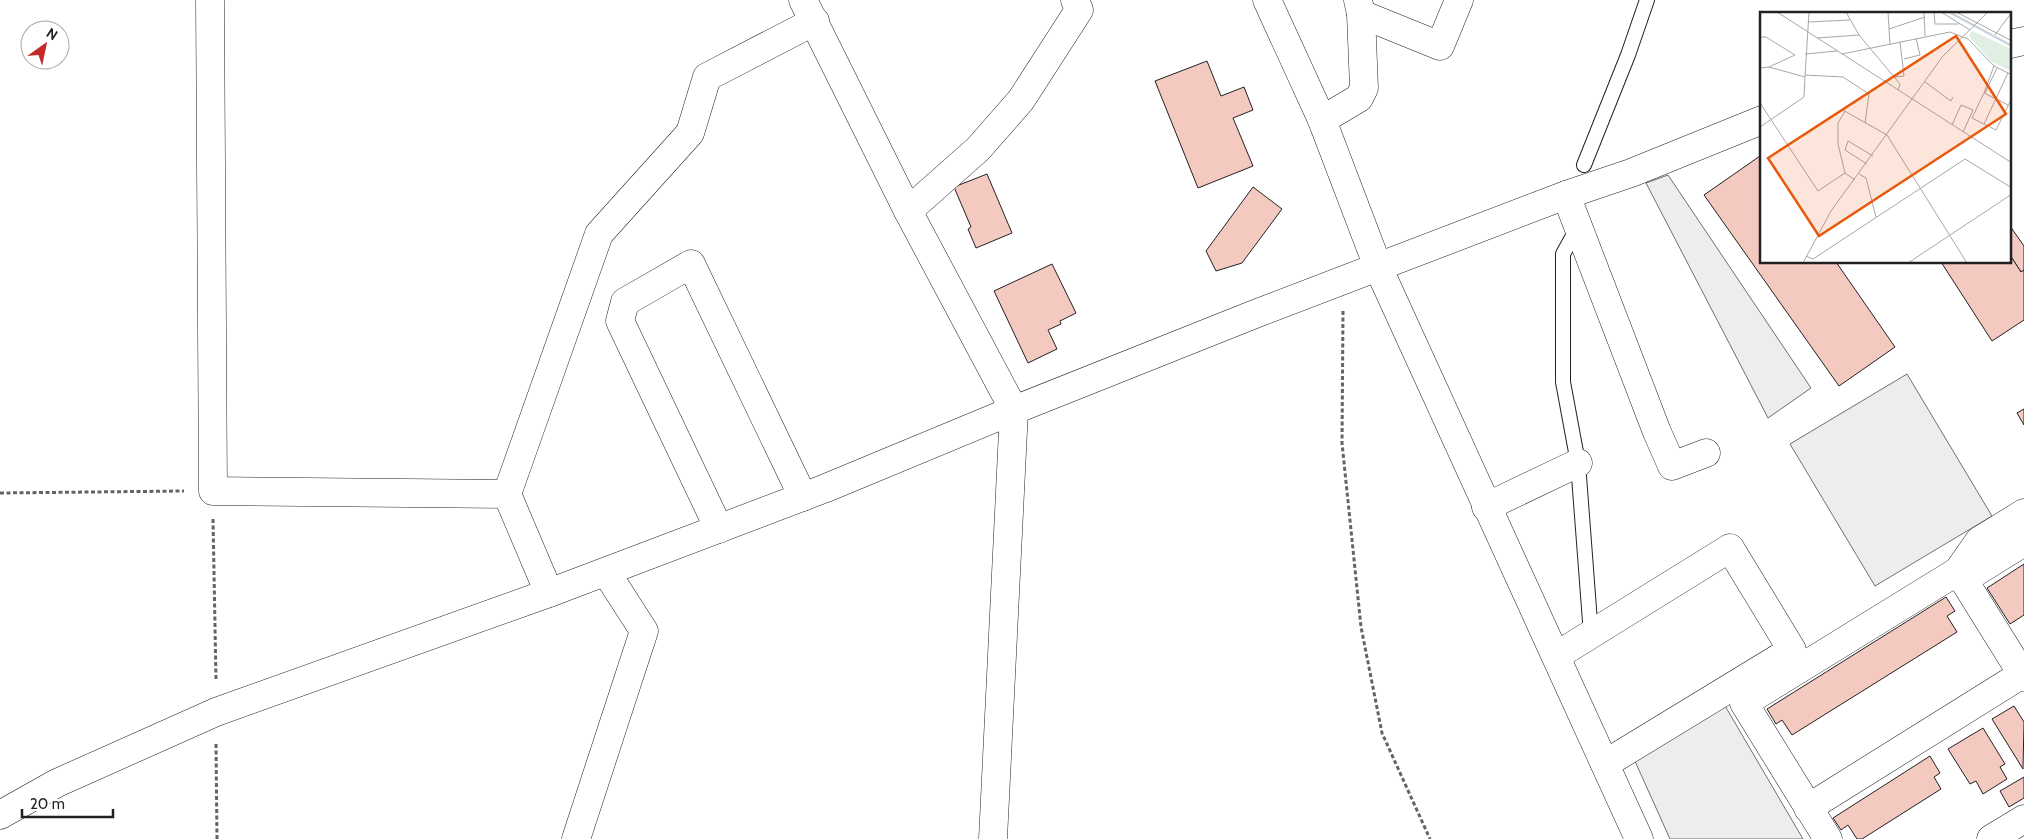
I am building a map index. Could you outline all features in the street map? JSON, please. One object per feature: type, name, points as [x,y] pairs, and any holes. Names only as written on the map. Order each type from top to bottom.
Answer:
[{"type":"street","points":[[210,0],[213,491],[507,494]]},
{"type":"street","points":[[1267,0],[1322,120],[1378,267],[1639,839]]},
{"type":"street","points":[[1322,120],[1359,98],[1364,88],[1359,7],[1440,46],[1459,0]]},
{"type":"street","points":[[908,211],[978,149],[1021,100],[1080,3]]},
{"type":"street","points":[[549,593],[507,494],[599,234],[690,132],[707,77],[809,11],[908,211],[1014,410],[993,839]]},
{"type":"street","points":[[0,815],[57,783],[216,712],[549,593],[803,497],[1014,410],[1378,267],[1631,172],[1760,121]]},
{"type":"street","points":[[1566,195],[1657,432],[1672,466],[1706,453]]},
{"type":"street","points":[[719,529],[620,321],[626,302],[691,264],[803,497]]},
{"type":"street","points":[[1486,507],[1578,463]]},
{"type":"street","points":[[1961,575],[1979,541],[2024,513]]},
{"type":"street","points":[[1828,839],[1744,703],[1961,575],[2024,542]]},
{"type":"street","points":[[1556,656],[1730,548],[1792,650],[1605,764]]},
{"type":"street","points":[[576,839],[644,632],[606,572]]},
{"type":"street","points":[[1808,808],[2023,675],[1961,575]]},
{"type":"street","points":[[1991,839],[2024,819]]},
{"type":"lane","points":[[1584,165],[1628,55],[1647,0]]},
{"type":"lane","points":[[1578,227],[1563,254],[1563,382],[1578,463],[1591,635]]},
{"type":"path","points":[[1345,280],[1341,368],[1342,443],[1361,627],[1382,733],[1430,839]]},
{"type":"path","points":[[0,493],[213,491],[217,839]]},
{"type":"shaded area","points":[[1668,175],[1811,388],[1768,418],[1646,183]]},
{"type":"shaded area","points":[[1907,374],[1992,516],[1875,586],[1790,444]]},
{"type":"shaded area","points":[[1724,704],[1803,839],[1670,839],[1634,759]]},
{"type":"building","points":[[1207,61],[1221,96],[1244,87],[1253,110],[1233,118],[1253,166],[1198,188],[1155,81]]},
{"type":"building","points":[[1760,156],[1760,264],[1837,264],[1895,347],[1839,386],[1704,195]]},
{"type":"building","points":[[987,174],[1012,233],[976,248],[968,229],[971,227],[954,187]]},
{"type":"building","points":[[1253,187],[1282,209],[1242,263],[1216,271],[1206,251]]},
{"type":"building","points":[[2012,229],[2024,246],[2024,270],[2021,272],[2012,258]]},
{"type":"building","points":[[2012,258],[2021,272],[2024,270],[2024,320],[1992,341],[1942,264],[2012,264]]},
{"type":"building","points":[[1052,264],[1076,313],[1060,321],[1061,324],[1048,330],[1057,349],[1028,363],[994,291]]},
{"type":"building","points":[[2024,409],[2024,425],[2017,413]]},
{"type":"building","points":[[2024,564],[2024,615],[2010,624],[1987,588]]},
{"type":"building","points":[[1946,597],[1955,611],[1947,616],[1957,632],[1792,735],[1782,720],[1776,724],[1767,709]]},
{"type":"building","points":[[2014,706],[2024,722],[2023,769],[1992,719]]},
{"type":"building","points":[[1983,728],[2005,764],[2000,767],[2007,779],[1983,794],[1976,781],[1970,784],[1948,749]]},
{"type":"building","points":[[1930,756],[1940,773],[1934,777],[1941,789],[1862,839],[1857,839],[1848,825],[1841,830],[1833,818]]},
{"type":"building","points":[[2024,777],[2024,798],[2009,807],[2000,791]]}]
